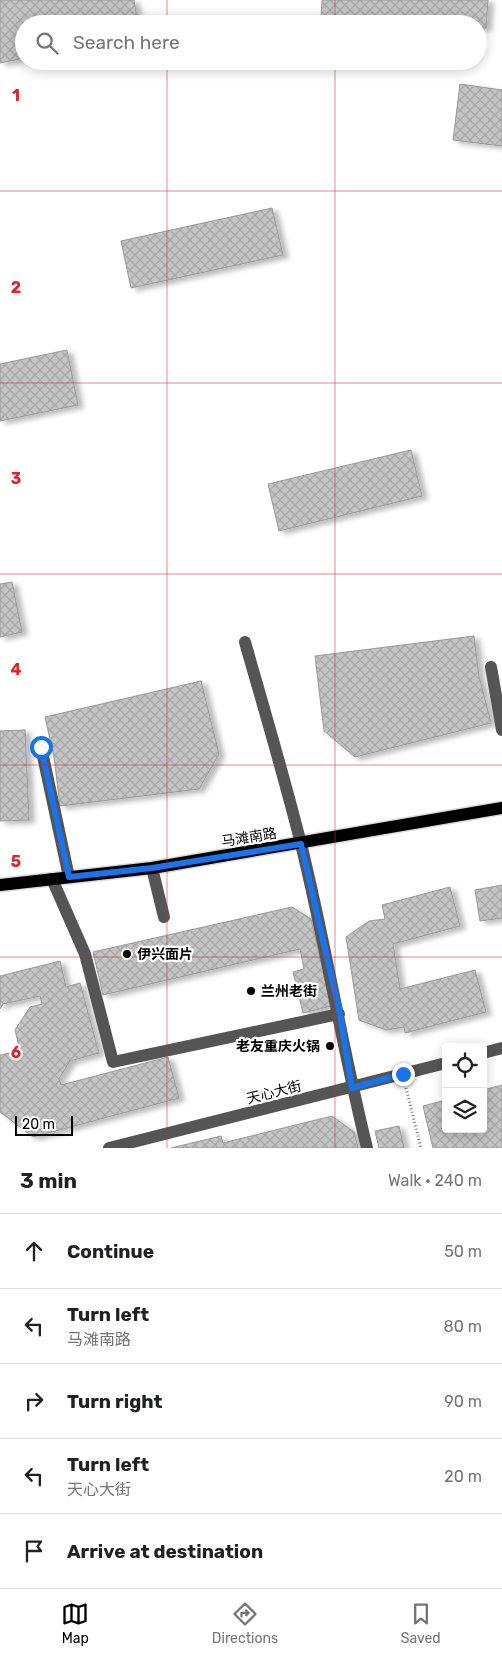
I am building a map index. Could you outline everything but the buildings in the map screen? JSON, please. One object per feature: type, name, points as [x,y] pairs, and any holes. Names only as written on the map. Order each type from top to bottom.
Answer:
[{"type":"main road","name":"马滩南路","points":[[0,885],[152,868],[301,844],[502,808]]},
{"type":"street","points":[[245,642],[301,844],[340,1014],[352,1088],[367,1148]]},
{"type":"street","points":[[490,667],[502,730]]},
{"type":"street","points":[[41,747],[69,877]]},
{"type":"street","points":[[152,868],[164,918]]},
{"type":"street","points":[[52,879],[85,954],[113,1062],[340,1014]]},
{"type":"street","points":[[487,1052],[502,1048]]},
{"type":"street","name":"天心大街","points":[[109,1148],[442,1064]]},
{"type":"path","points":[[403,1074],[422,1148]]},
{"type":"place","name":"伊兴面片","points":[[127,954]]},
{"type":"place","name":"兰州老街","points":[[251,991]]},
{"type":"place","name":"老友重庆火锅","points":[[330,1046]]},
{"type":"route","points":[[41,747],[69,877],[152,868],[301,844],[340,1014],[352,1088],[403,1074]]}]
